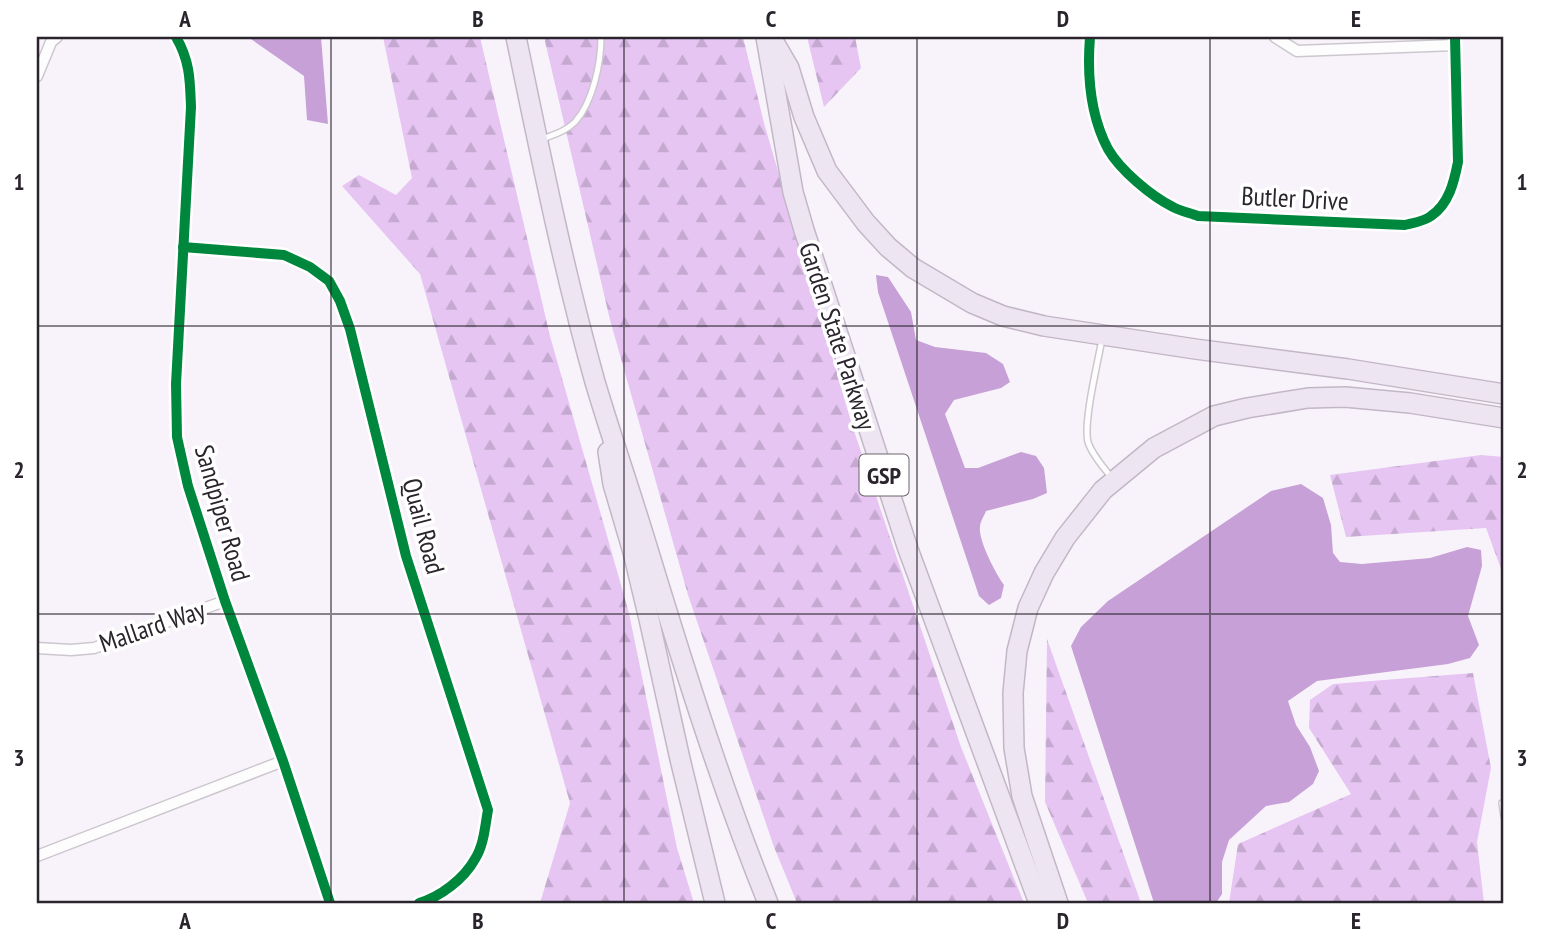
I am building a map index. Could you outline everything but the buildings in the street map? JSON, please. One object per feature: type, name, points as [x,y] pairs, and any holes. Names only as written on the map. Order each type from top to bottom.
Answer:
[{"type":"highway","points":[[516,37],[561,251],[607,419],[719,772],[768,903]]},
{"type":"highway","points":[[769,37],[789,68],[804,117],[827,171],[866,223],[912,268],[972,303],[1003,316],[1044,326],[1504,394]]},
{"type":"highway","name":"Garden State Parkway","points":[[769,37],[793,192],[804,230],[908,549],[1039,903]]},
{"type":"highway","points":[[1058,903],[1022,796],[1014,748],[1013,693],[1017,651],[1028,608],[1044,573],[1065,538],[1103,490],[1154,447],[1214,416],[1308,398],[1345,397],[1410,403],[1504,418]]},
{"type":"highway","points":[[607,419],[608,453],[613,484],[633,552],[715,903]]},
{"type":"street","points":[[37,76],[51,42],[57,37]]},
{"type":"street","name":"Sandpiper Road","points":[[176,37],[183,48],[190,72],[191,107],[176,384],[177,437],[188,486],[225,601],[283,761],[330,903]]},
{"type":"street","name":"Butler Drive","points":[[1090,37],[1088,56],[1092,105],[1109,150],[1138,183],[1174,208],[1198,216],[1405,225],[1431,217],[1447,200],[1455,180],[1458,162],[1455,41]]},
{"type":"street","points":[[1275,37],[1297,51],[1455,41]]},
{"type":"street","name":"Quail Road","points":[[183,247],[284,255],[310,267],[329,281],[340,301],[350,330],[406,556],[488,810],[485,833],[475,859],[454,885],[419,903]]},
{"type":"street","name":"Mallard Way","points":[[37,648],[94,648],[225,601]]},
{"type":"street","points":[[37,856],[283,761]]},
{"type":"lane","points":[[537,141],[560,133],[574,122],[582,111],[590,95],[598,66],[601,37]]},
{"type":"lane","points":[[1102,335],[1087,424],[1088,442],[1114,481]]},
{"type":"lane","points":[[1503,803],[1504,816]]},
{"type":"green space","points":[[383,37],[480,37],[550,336],[629,613],[677,848],[694,903],[540,903],[570,803],[420,274],[342,186],[359,175],[396,195],[412,178]]},
{"type":"green space","points":[[544,37],[743,37],[764,123],[852,425],[961,747],[1024,903],[797,903],[774,847],[688,595],[610,320]]},
{"type":"green space","points":[[807,37],[855,37],[861,68],[824,107]]},
{"type":"green space","points":[[1481,455],[1504,457],[1504,577],[1486,528],[1346,537],[1330,475]]},
{"type":"green space","points":[[1047,639],[1141,903],[1088,903],[1045,802]]},
{"type":"green space","points":[[1473,673],[1491,768],[1477,842],[1484,903],[1229,903],[1238,844],[1351,794],[1309,728],[1310,700],[1333,684]]},
{"type":"shaded area","points":[[248,37],[321,37],[328,124],[307,120],[304,76]]},
{"type":"shaded area","points":[[876,275],[888,277],[911,312],[916,340],[935,347],[986,353],[1003,364],[1010,382],[1001,388],[954,400],[945,414],[965,468],[978,468],[1021,452],[1036,456],[1044,468],[1047,493],[986,511],[981,521],[980,533],[985,548],[1004,585],[1001,598],[989,605],[979,596],[878,292]]},
{"type":"shaded area","points":[[1301,484],[1323,498],[1331,525],[1333,553],[1340,562],[1362,564],[1430,558],[1467,547],[1481,550],[1482,566],[1468,616],[1479,645],[1470,658],[1448,664],[1317,681],[1288,701],[1296,725],[1310,747],[1319,771],[1313,784],[1289,802],[1266,806],[1229,840],[1222,862],[1222,894],[1216,903],[1154,903],[1071,646],[1081,627],[1108,601],[1271,491]]},
{"type":"cycle path","points":[[176,37],[187,63],[191,107],[176,384],[177,437],[188,486],[225,601],[283,761],[330,903]]},
{"type":"cycle path","points":[[1090,37],[1091,94],[1102,136],[1120,165],[1164,202],[1198,216],[1405,225],[1426,219],[1437,211],[1450,192],[1455,177],[1458,162],[1455,37]]},
{"type":"cycle path","points":[[183,247],[284,255],[310,267],[329,281],[340,301],[350,329],[406,556],[488,810],[478,854],[465,873],[451,886],[419,903]]}]
